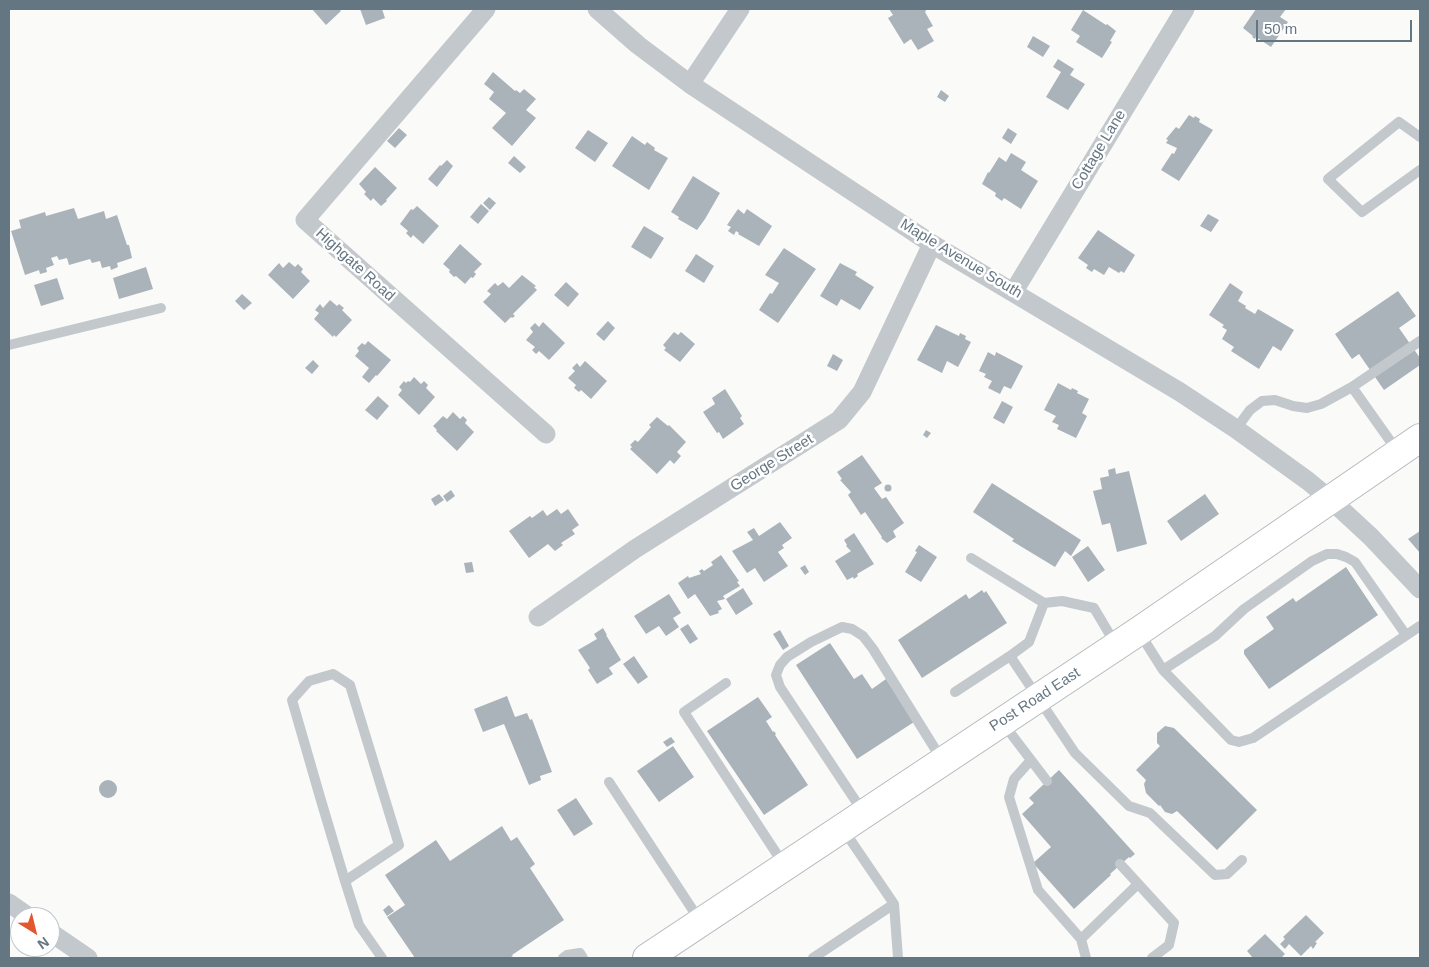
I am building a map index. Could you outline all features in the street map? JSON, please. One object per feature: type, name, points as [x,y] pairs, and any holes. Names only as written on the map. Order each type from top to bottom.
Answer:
[{"type":"main road","name":"Post Road East","points":[[647,958],[1117,646],[1409,445]]},
{"type":"street","name":"Highgate Road","points":[[486,9],[305,220],[546,434]]},
{"type":"street","name":"Maple Avenue South","points":[[597,9],[638,45],[690,84],[932,244],[1014,291],[1180,392],[1236,429],[1331,500],[1371,537],[1420,589]]},
{"type":"street","points":[[690,84],[740,9]]},
{"type":"street","name":"Cottage Lane","points":[[1014,291],[1185,9]]},
{"type":"street","name":"George Street","points":[[538,617],[629,554],[839,420],[862,392],[932,244]]},
{"type":"street","points":[[60,939],[88,958]]},
{"type":"lane","points":[[1420,137],[1399,122],[1328,179],[1362,212],[1420,170]]},
{"type":"lane","points":[[9,345],[161,308]]},
{"type":"lane","points":[[1236,429],[1250,410],[1262,401],[1275,400],[1292,406],[1307,408],[1321,404],[1352,387],[1420,341]]},
{"type":"lane","points":[[1352,387],[1409,445]]},
{"type":"lane","points":[[1163,670],[1215,636],[1244,609],[1312,561],[1327,554],[1338,554],[1355,562],[1406,635]]},
{"type":"lane","points":[[970,558],[1044,603],[1062,601],[1094,608],[1117,646]]},
{"type":"lane","points":[[955,692],[1029,642],[1044,603]]},
{"type":"lane","points":[[1139,631],[1163,670],[1231,740],[1239,742],[1253,738],[1420,626]]},
{"type":"lane","points":[[864,813],[780,688],[776,675],[787,657],[811,642],[842,627],[852,629],[863,636],[943,761]]},
{"type":"lane","points":[[1010,656],[1075,753],[1129,806],[1150,813],[1214,875],[1227,874],[1242,860]]},
{"type":"lane","points":[[345,881],[399,845],[350,685],[333,674],[309,681],[292,700],[345,881],[359,925],[382,958]]},
{"type":"lane","points":[[726,683],[684,712],[785,866]]},
{"type":"lane","points":[[1001,722],[1047,781]]},
{"type":"lane","points":[[1031,760],[1014,779],[1009,796],[1038,890],[1081,939],[1086,958]]},
{"type":"lane","points":[[609,782],[701,922]]},
{"type":"lane","points":[[842,828],[894,904],[898,958]]},
{"type":"lane","points":[[1120,864],[1174,923],[1169,944],[1152,958]]},
{"type":"lane","points":[[1081,939],[1138,884]]},
{"type":"lane","points":[[813,958],[894,904]]},
{"type":"lane","points":[[563,958],[567,955],[580,953],[583,958]]},
{"type":"building","points":[[312,9],[339,9],[341,11],[326,25]]},
{"type":"building","points":[[360,9],[382,9],[385,18],[366,25]]},
{"type":"building","points":[[889,9],[925,9],[933,26],[927,29],[934,41],[918,50],[911,39],[904,44],[888,18],[893,15]]},
{"type":"building","points":[[1256,9],[1286,9],[1280,17],[1288,22],[1271,47],[1256,37],[1255,39],[1252,37],[1243,28]]},
{"type":"building","points":[[1083,10],[1116,31],[1110,41],[1112,42],[1102,58],[1076,42],[1080,36],[1071,30]]},
{"type":"building","points":[[1033,36],[1050,46],[1043,57],[1027,47]]},
{"type":"building","points":[[1058,59],[1074,69],[1070,75],[1085,84],[1068,110],[1046,97],[1061,72],[1053,67]]},
{"type":"building","points":[[493,72],[515,91],[520,93],[524,89],[536,99],[526,110],[536,118],[512,146],[492,128],[506,113],[489,99],[494,92],[484,84]]},
{"type":"building","points":[[941,90],[949,96],[945,102],[937,97]]},
{"type":"building","points":[[1189,115],[1200,119],[1199,122],[1213,130],[1179,181],[1161,170],[1177,148],[1166,143],[1168,140],[1166,139],[1176,127],[1179,129]]},
{"type":"building","points":[[399,128],[407,135],[395,148],[387,141]]},
{"type":"building","points":[[1008,128],[1017,134],[1011,144],[1002,138]]},
{"type":"building","points":[[588,130],[608,143],[595,162],[575,148]]},
{"type":"building","points":[[632,136],[645,145],[647,142],[655,148],[654,150],[668,158],[649,190],[612,166]]},
{"type":"building","points":[[1011,153],[1026,162],[1021,170],[1038,181],[1021,209],[1004,198],[1002,201],[995,196],[996,193],[982,184],[999,157],[1006,162]]},
{"type":"building","points":[[514,156],[526,167],[520,173],[508,163]]},
{"type":"building","points":[[447,160],[453,166],[437,187],[428,179]]},
{"type":"building","points":[[375,167],[397,188],[381,206],[373,198],[371,201],[364,194],[366,192],[359,184]]},
{"type":"building","points":[[693,176],[720,193],[697,230],[678,219],[679,217],[671,212]]},
{"type":"building","points":[[489,197],[496,203],[490,210],[483,203]]},
{"type":"building","points":[[481,204],[489,211],[478,224],[470,217]]},
{"type":"building","points":[[417,206],[439,226],[423,244],[413,235],[411,238],[406,233],[408,231],[400,224],[411,209],[413,210]]},
{"type":"building","points":[[74,208],[78,219],[104,211],[106,219],[117,215],[132,258],[117,263],[118,267],[111,270],[110,266],[102,268],[100,261],[92,263],[90,259],[69,265],[67,258],[59,260],[57,256],[51,258],[54,265],[46,268],[47,272],[40,274],[39,270],[25,275],[11,231],[21,228],[19,220],[45,212],[46,216]]},
{"type":"building","points":[[738,209],[744,214],[747,209],[772,226],[759,246],[736,231],[734,235],[728,231],[731,227],[727,225]]},
{"type":"building","points":[[1208,214],[1219,220],[1211,232],[1200,226]]},
{"type":"building","points":[[644,226],[664,238],[651,259],[631,247]]},
{"type":"building","points":[[1098,230],[1135,255],[1124,273],[1121,271],[1119,273],[1109,267],[1104,275],[1094,269],[1092,272],[1086,268],[1088,265],[1078,258]]},
{"type":"building","points":[[460,244],[482,264],[474,272],[476,274],[473,278],[471,277],[465,284],[456,276],[454,277],[443,264]]},
{"type":"building","points":[[784,248],[816,269],[778,323],[759,310],[779,283],[765,275]]},
{"type":"building","points":[[696,254],[714,266],[704,283],[685,271]]},
{"type":"building","points":[[289,262],[295,267],[298,264],[303,269],[301,272],[310,281],[293,299],[268,275],[279,263],[283,268]]},
{"type":"building","points":[[840,263],[857,272],[855,275],[874,287],[860,310],[841,299],[837,306],[820,296]]},
{"type":"building","points":[[146,267],[153,289],[119,299],[113,278]]},
{"type":"building","points":[[522,275],[536,286],[534,287],[537,290],[513,314],[515,316],[505,323],[483,302],[491,294],[487,291],[495,283],[498,286],[503,282],[509,288]]},
{"type":"building","points":[[57,278],[64,299],[41,306],[34,285]]},
{"type":"building","points":[[566,282],[579,294],[568,307],[554,295]]},
{"type":"building","points":[[1230,283],[1243,292],[1238,301],[1246,306],[1245,308],[1255,314],[1258,309],[1294,330],[1281,351],[1273,346],[1259,369],[1231,351],[1234,347],[1222,339],[1227,330],[1222,327],[1224,325],[1209,315]]},
{"type":"building","points":[[1398,291],[1416,316],[1399,328],[1420,358],[1420,365],[1384,390],[1359,354],[1352,359],[1335,334]]},
{"type":"building","points":[[242,294],[252,303],[244,310],[235,301]]},
{"type":"building","points":[[330,300],[337,306],[339,304],[344,308],[342,310],[352,320],[336,337],[334,335],[333,337],[314,319],[319,313],[315,310],[320,304],[323,308]]},
{"type":"building","points":[[608,321],[615,328],[604,341],[596,334]]},
{"type":"building","points":[[543,322],[565,343],[549,360],[539,351],[536,354],[532,350],[535,347],[526,340],[533,332],[530,328],[535,323],[539,327]]},
{"type":"building","points":[[936,325],[959,336],[960,333],[971,342],[958,367],[947,361],[942,373],[917,360]]},
{"type":"building","points":[[674,332],[678,335],[681,332],[695,344],[680,362],[664,350],[666,348],[663,345]]},
{"type":"building","points":[[368,341],[391,360],[369,383],[362,377],[369,368],[355,356],[359,351],[357,348],[362,343],[365,345]]},
{"type":"building","points":[[988,352],[995,356],[996,352],[1023,366],[1011,389],[1004,386],[1000,394],[988,388],[992,381],[984,377],[986,374],[979,371]]},
{"type":"building","points":[[833,354],[843,360],[837,371],[827,366]]},
{"type":"building","points":[[313,360],[319,366],[312,374],[305,368]]},
{"type":"building","points":[[585,361],[607,381],[591,399],[581,390],[579,392],[574,388],[576,385],[568,378],[575,371],[572,368],[577,363],[580,367]]},
{"type":"building","points":[[414,377],[421,384],[424,381],[428,385],[426,388],[435,397],[419,415],[398,395],[402,390],[399,387],[404,381],[406,383],[410,382]]},
{"type":"building","points":[[1058,383],[1071,390],[1072,388],[1078,391],[1077,393],[1089,399],[1082,413],[1087,416],[1076,438],[1057,429],[1059,425],[1052,422],[1056,416],[1044,410]]},
{"type":"building","points":[[725,389],[742,416],[740,418],[744,424],[723,439],[703,412],[715,404],[712,398]]},
{"type":"building","points":[[378,396],[389,406],[377,420],[365,410]]},
{"type":"building","points":[[1002,401],[1013,407],[1004,424],[993,418]]},
{"type":"building","points":[[453,412],[460,419],[463,416],[467,420],[465,423],[474,432],[457,451],[433,426],[443,416],[447,419]]},
{"type":"building","points":[[657,417],[669,425],[686,442],[677,452],[681,456],[674,464],[670,460],[657,474],[630,449],[632,447],[630,445],[635,440],[638,442],[651,427],[649,425]]},
{"type":"building","points":[[926,430],[931,433],[927,438],[923,435]]},
{"type":"building","points":[[862,455],[882,483],[874,488],[882,499],[886,497],[904,523],[893,531],[896,537],[887,543],[881,538],[865,512],[861,515],[848,495],[851,492],[840,480],[842,479],[837,472]]},
{"type":"building","points":[[1115,468],[1116,474],[1129,471],[1147,544],[1117,552],[1110,523],[1102,525],[1093,491],[1102,489],[1100,478],[1109,476],[1108,470]]},
{"type":"building","points":[[992,483],[1081,540],[1071,556],[1065,551],[1055,567],[1012,541],[1014,539],[973,512]]},
{"type":"building","points":[[888,485],[891,488],[888,491],[885,488]]},
{"type":"building","points":[[451,490],[455,496],[447,502],[443,496]]},
{"type":"building","points":[[439,494],[444,500],[435,506],[431,499]]},
{"type":"building","points":[[1205,494],[1219,514],[1181,541],[1167,521]]},
{"type":"building","points":[[557,509],[561,514],[568,509],[579,525],[572,530],[575,534],[561,543],[563,545],[555,551],[548,544],[529,558],[509,531],[530,516],[532,518],[543,510],[547,516]]},
{"type":"building","points":[[780,522],[792,538],[782,545],[784,548],[778,552],[788,566],[764,582],[755,568],[747,573],[732,551],[753,540],[747,532],[754,528],[759,536]]},
{"type":"building","points":[[1420,531],[1420,553],[1408,539]]},
{"type":"building","points":[[854,533],[874,564],[857,574],[858,576],[854,579],[853,577],[847,580],[835,561],[851,551],[846,546],[844,540]]},
{"type":"building","points":[[919,545],[937,557],[921,582],[905,572]]},
{"type":"building","points":[[1088,546],[1105,570],[1088,582],[1072,557]]},
{"type":"building","points":[[721,555],[739,581],[737,582],[740,586],[723,596],[725,599],[717,601],[722,609],[718,611],[719,613],[710,616],[695,594],[688,599],[678,583],[688,576],[689,578],[701,574],[699,571],[702,569],[704,571],[713,565],[711,562]]},
{"type":"building","points":[[472,562],[474,572],[466,573],[464,563]]},
{"type":"building","points":[[805,565],[809,572],[805,575],[800,568]]},
{"type":"building","points":[[1346,567],[1378,615],[1269,689],[1244,654],[1244,650],[1274,629],[1266,617],[1293,598],[1296,602]]},
{"type":"building","points":[[743,588],[753,604],[736,615],[726,599]]},
{"type":"building","points":[[982,590],[984,593],[986,591],[1007,623],[922,678],[898,640],[966,594],[969,599]]},
{"type":"building","points":[[669,594],[681,613],[673,618],[679,627],[666,636],[659,626],[646,634],[634,616]]},
{"type":"building","points":[[688,624],[698,639],[690,644],[680,629]]},
{"type":"building","points":[[603,628],[621,660],[609,668],[613,674],[597,684],[588,670],[590,668],[578,650],[597,639],[594,634]]},
{"type":"building","points":[[780,630],[789,646],[783,650],[773,634]]},
{"type":"building","points":[[830,643],[854,679],[862,674],[872,689],[886,679],[914,722],[857,759],[796,665]]},
{"type":"building","points":[[634,656],[648,677],[638,684],[623,664]]},
{"type":"building","points":[[507,696],[515,717],[527,713],[530,720],[532,719],[552,772],[540,776],[541,780],[529,785],[504,724],[483,732],[474,709]]},
{"type":"building","points":[[758,697],[772,717],[766,721],[808,785],[764,815],[707,731]]},
{"type":"building","points":[[1165,726],[1174,728],[1257,810],[1217,850],[1177,811],[1172,814],[1165,812],[1146,793],[1144,784],[1146,780],[1136,770],[1160,746],[1157,743],[1157,733]]},
{"type":"building","points":[[671,737],[675,742],[667,747],[663,742]]},
{"type":"building","points":[[673,746],[694,777],[659,802],[637,771]]},
{"type":"building","points":[[1059,770],[1135,854],[1110,874],[1074,909],[1033,863],[1051,847],[1022,814],[1034,803],[1029,798]]},
{"type":"building","points":[[108,780],[114,783],[117,789],[114,795],[108,798],[102,795],[99,789],[102,783]]},
{"type":"building","points":[[576,798],[593,824],[574,836],[557,810]]},
{"type":"building","points":[[502,826],[511,841],[517,837],[535,864],[530,868],[564,920],[509,958],[415,958],[387,917],[405,905],[385,875],[436,840],[450,861]]},
{"type":"building","points":[[389,905],[394,911],[387,916],[383,910]]},
{"type":"building","points":[[1306,915],[1324,933],[1315,942],[1317,943],[1313,949],[1311,946],[1301,956],[1289,944],[1285,949],[1280,944],[1285,939],[1283,937]]},
{"type":"building","points":[[1265,934],[1285,954],[1281,958],[1253,958],[1247,951]]}]
